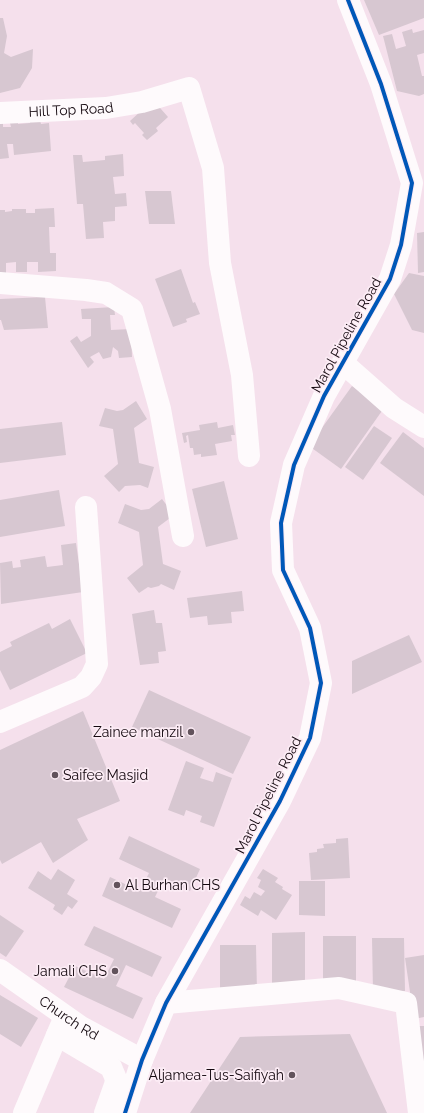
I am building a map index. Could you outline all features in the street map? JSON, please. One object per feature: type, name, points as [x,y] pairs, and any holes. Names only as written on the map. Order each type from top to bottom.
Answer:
[{"type":"street","name":"Marol Pipeline Road","points":[[125,1113],[142,1060],[166,1003],[280,801],[310,738],[321,683],[310,628],[283,570],[281,523],[294,465],[324,396],[390,279],[401,246],[412,183],[381,84],[348,0]]},
{"type":"street","name":"Hill Top Road","points":[[0,113],[106,108],[142,102],[189,88],[213,168],[220,263],[242,375],[249,456]]},
{"type":"street","points":[[0,283],[106,293],[132,309],[160,409],[183,536]]},
{"type":"street","points":[[343,363],[394,408],[424,427]]},
{"type":"street","points":[[0,722],[82,687],[90,677],[97,664],[86,508]]},
{"type":"street","name":"Church Rd","points":[[0,970],[61,1026],[80,1027],[142,1060]]},
{"type":"street","points":[[166,1003],[339,988],[406,1003],[419,1113]]},
{"type":"street","points":[[24,1113],[61,1026],[112,1067],[116,1079],[115,1086],[105,1113]]},
{"type":"building","points":[[364,0],[424,0],[424,18],[379,35]]},
{"type":"building","points":[[0,18],[3,18],[7,36],[4,53],[11,57],[33,49],[32,68],[20,88],[0,93]]},
{"type":"building","points":[[412,29],[413,33],[424,30],[424,53],[417,55],[422,76],[424,76],[424,94],[419,96],[397,91],[383,36],[392,34],[396,49],[406,46],[402,32]]},
{"type":"building","points":[[153,100],[168,117],[156,128],[158,131],[147,140],[142,135],[144,133],[135,123],[133,125],[130,121]]},
{"type":"building","points":[[40,120],[41,124],[49,123],[51,151],[14,155],[13,144],[7,144],[9,158],[0,159],[0,124],[3,123],[3,127],[11,127],[10,123],[30,123],[30,121]]},
{"type":"building","points":[[123,154],[124,176],[113,177],[115,194],[126,193],[127,206],[115,207],[115,221],[103,222],[104,238],[86,239],[83,204],[77,204],[73,155],[82,155],[83,162],[105,160],[105,156]]},
{"type":"building","points":[[145,191],[171,191],[175,224],[149,224]]},
{"type":"building","points":[[54,208],[55,227],[49,227],[50,253],[56,253],[56,271],[38,272],[38,262],[27,262],[27,272],[16,272],[16,262],[6,263],[6,273],[0,273],[0,210],[5,210],[5,212],[12,211],[12,209],[26,209],[26,213],[35,213],[35,209]]},
{"type":"building","points":[[424,232],[424,272],[418,273],[417,233]]},
{"type":"building","points":[[181,269],[193,303],[195,302],[200,314],[186,319],[187,322],[173,327],[155,279]]},
{"type":"building","points":[[409,273],[424,276],[424,333],[412,330],[394,294]]},
{"type":"building","points":[[45,297],[48,328],[4,330],[0,320],[0,299]]},
{"type":"building","points":[[114,307],[115,315],[110,315],[111,330],[131,329],[132,357],[119,358],[118,351],[113,347],[111,357],[103,359],[99,352],[90,357],[94,362],[88,368],[70,341],[77,336],[81,342],[91,336],[91,319],[82,319],[81,309]]},
{"type":"building","points":[[352,386],[384,408],[341,469],[309,446]]},
{"type":"building","points":[[136,401],[147,419],[134,428],[139,463],[154,467],[148,488],[140,485],[125,486],[119,492],[104,476],[118,464],[113,429],[99,426],[105,408],[117,411],[123,410]]},
{"type":"building","points":[[62,422],[66,455],[0,463],[0,429]]},
{"type":"building","points":[[217,422],[218,428],[233,425],[235,435],[231,435],[232,441],[215,444],[217,455],[201,457],[201,454],[194,455],[193,448],[190,448],[188,435],[186,436],[187,442],[184,443],[182,433],[200,430],[199,425]]},
{"type":"building","points":[[374,426],[392,438],[363,480],[345,467]]},
{"type":"building","points":[[403,432],[424,448],[424,496],[380,463]]},
{"type":"building","points":[[224,481],[238,539],[206,547],[192,489]]},
{"type":"building","points":[[59,490],[65,526],[0,537],[0,500]]},
{"type":"building","points":[[162,499],[174,515],[158,527],[163,564],[181,571],[174,590],[161,584],[151,588],[148,587],[139,593],[127,578],[143,565],[139,532],[118,523],[125,504],[141,510],[149,509]]},
{"type":"building","points":[[76,543],[83,592],[1,604],[0,563],[12,561],[13,568],[21,567],[20,560],[45,556],[47,567],[63,565],[61,545]]},
{"type":"building","points":[[242,591],[244,611],[231,612],[232,623],[208,625],[207,616],[190,618],[187,598]]},
{"type":"building","points":[[154,610],[156,623],[162,623],[166,651],[158,652],[159,663],[140,665],[132,614]]},
{"type":"building","points":[[70,619],[87,653],[10,690],[0,670],[0,652],[12,646],[10,642],[49,623],[52,629]]},
{"type":"building","points":[[409,635],[422,662],[352,694],[352,661]]},
{"type":"building","name":"Zainee manzil","points":[[149,690],[251,737],[233,774],[132,727]]},
{"type":"building","name":"Saifee Masjid","points":[[83,711],[120,801],[77,819],[88,840],[53,863],[41,842],[2,864],[0,860],[0,750]]},
{"type":"building","points":[[186,761],[204,768],[200,778],[213,782],[216,772],[232,778],[214,827],[200,822],[202,816],[186,810],[184,816],[168,810]]},
{"type":"building","name":"Al Burhan CHS","points":[[129,836],[200,869],[190,891],[164,879],[155,897],[181,909],[172,928],[102,896],[110,877],[140,891],[149,873],[119,859]]},
{"type":"building","points":[[348,838],[350,878],[311,880],[309,853],[317,852],[317,849],[324,848],[323,844],[336,843],[336,839]]},
{"type":"building","points":[[58,869],[75,880],[67,894],[78,901],[72,909],[68,906],[62,915],[53,909],[55,905],[28,888],[38,871],[51,880]]},
{"type":"building","points":[[263,869],[278,878],[275,882],[283,887],[282,889],[292,895],[276,920],[261,910],[258,916],[240,905],[245,896],[250,899],[254,892],[261,896],[265,891],[258,887],[261,880],[257,878]]},
{"type":"building","points":[[299,881],[325,881],[325,916],[299,915]]},
{"type":"building","points":[[0,915],[24,931],[6,957],[0,953]]},
{"type":"building","name":"Jamali CHS","points":[[94,926],[162,957],[152,977],[126,965],[116,986],[143,998],[133,1019],[64,987],[75,966],[104,979],[114,959],[84,945]]},
{"type":"building","points":[[305,932],[305,988],[272,988],[272,933]]},
{"type":"building","points":[[323,936],[356,936],[356,988],[323,988]]},
{"type":"building","points":[[372,938],[404,938],[405,991],[373,992]]},
{"type":"building","points":[[220,945],[256,945],[257,992],[220,992]]},
{"type":"building","points":[[424,955],[424,1017],[414,1019],[405,958]]},
{"type":"building","points":[[0,995],[38,1018],[21,1047],[0,1034]]},
{"type":"building","points":[[418,1026],[424,1026],[424,1065]]},
{"type":"building","name":"Aljamea-Tus-Saifiyah","points":[[350,1034],[387,1113],[190,1113],[240,1037]]},
{"type":"cycle path","points":[[125,1113],[142,1060],[166,1003],[280,801],[310,738],[321,683],[310,628],[283,570],[281,523],[294,465],[324,396],[390,279],[401,245],[412,183],[381,84],[348,0]]},
{"type":"place","name":"Zainee manzil","points":[[191,732]]},
{"type":"place","name":"Saifee Masjid","points":[[55,775]]},
{"type":"place","name":"Al Burhan CHS","points":[[117,885]]},
{"type":"place","name":"Jamali CHS","points":[[115,971]]},
{"type":"place","name":"Aljamea-Tus-Saifiyah","points":[[292,1075]]}]
